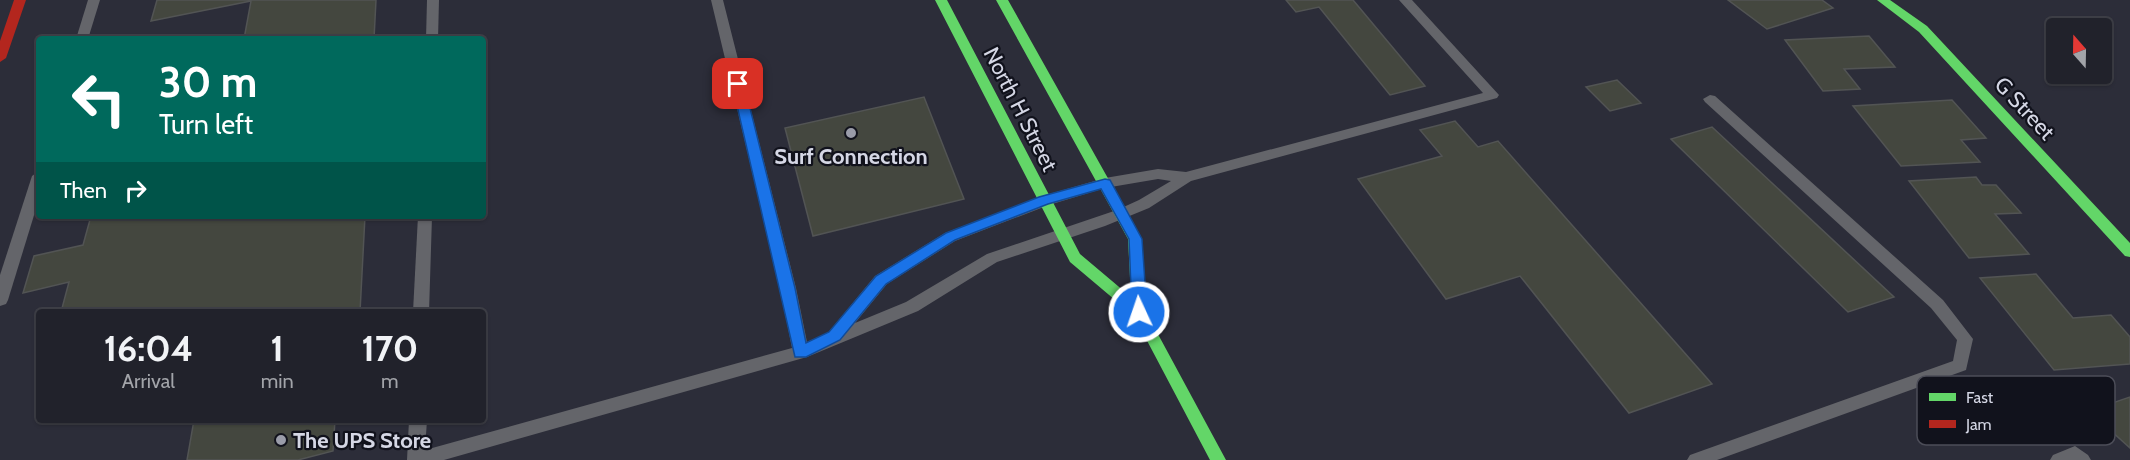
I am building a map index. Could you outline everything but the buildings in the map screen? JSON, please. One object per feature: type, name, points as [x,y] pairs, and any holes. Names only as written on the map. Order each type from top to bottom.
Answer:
[{"type":"main road","points":[[0,58],[20,0]]},
{"type":"main road","name":"North H Street","points":[[941,0],[1075,258],[1139,312],[1218,460]]},
{"type":"main road","name":"North H Street","points":[[1002,0],[1136,239],[1139,312]]},
{"type":"main road","name":"G Street","points":[[1883,0],[1923,29],[2130,252]]},
{"type":"lane","points":[[83,36],[94,0]]},
{"type":"lane","points":[[432,36],[433,0]]},
{"type":"lane","points":[[717,0],[788,288],[801,352]]},
{"type":"lane","points":[[834,336],[881,280],[950,237],[1044,201],[1105,183],[1158,174],[1186,177],[1492,95],[1405,0]]},
{"type":"lane","points":[[1710,99],[1937,304],[1965,339],[1960,365],[1929,376]]},
{"type":"lane","points":[[418,423],[417,460],[801,352],[834,336],[899,313],[1003,253],[1123,215],[1172,189],[1186,177]]},
{"type":"lane","points":[[0,300],[36,186]]},
{"type":"lane","points":[[422,309],[425,219]]},
{"type":"lane","points":[[1696,460],[1917,380]]},
{"type":"lane","points":[[2059,460],[2075,454],[2082,460]]},
{"type":"traffic: fast","points":[[941,0],[1075,258],[1139,312],[1218,460]]},
{"type":"traffic: fast","points":[[1002,0],[1135,239],[1139,312]]},
{"type":"traffic: fast","points":[[1883,0],[1923,29],[2130,252]]},
{"type":"traffic: jam","points":[[0,58],[20,0]]},
{"type":"place","name":"Surf Connection","points":[[851,133]]},
{"type":"place","name":"The UPS Store","points":[[281,440]]},
{"type":"route","points":[[738,84],[788,288],[801,352],[834,336],[881,280],[950,237],[1044,201],[1105,183],[1136,239],[1139,312]]}]
